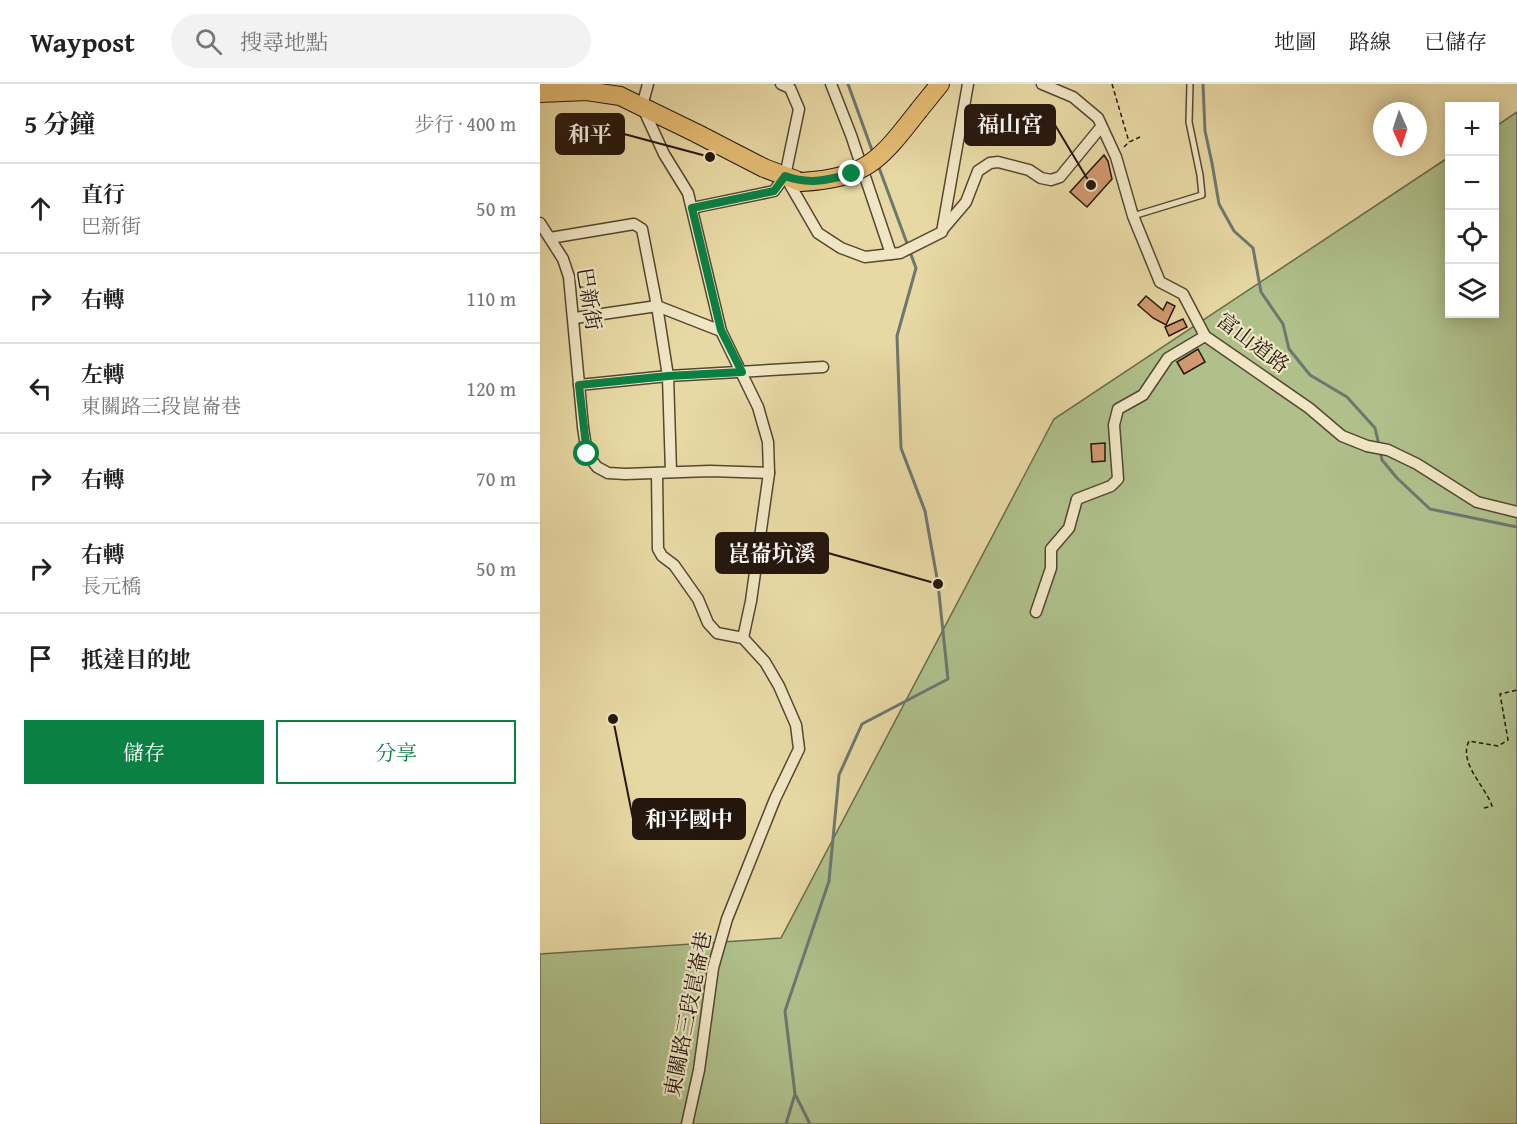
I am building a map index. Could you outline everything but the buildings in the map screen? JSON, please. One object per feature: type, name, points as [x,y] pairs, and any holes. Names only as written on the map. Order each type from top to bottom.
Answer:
[{"type":"main road","points":[[540,93],[587,91],[620,96],[764,168],[793,179],[826,180],[852,174],[869,165],[891,146],[940,84]]},
{"type":"street","points":[[648,84],[642,106],[664,154],[688,193],[721,330],[761,415],[768,442],[769,472],[751,601],[743,638],[717,633],[708,623],[698,598],[674,565],[662,556],[658,549],[657,473]]},
{"type":"street","points":[[781,84],[790,88],[799,109],[793,179],[818,233],[841,248],[865,257],[900,253],[942,232],[966,202],[978,171],[990,163],[998,162],[1029,170],[1041,178],[1051,180],[1060,177],[1101,128]]},
{"type":"street","points":[[831,84],[851,135],[891,254]]},
{"type":"street","points":[[942,232],[968,84]]},
{"type":"street","name":"富山道路","points":[[1042,84],[1073,97],[1098,118],[1116,157],[1133,216],[1160,282],[1183,294],[1204,336],[1309,408],[1342,436],[1367,446],[1388,450],[1417,464],[1477,502],[1517,512]]},
{"type":"street","points":[[692,208],[774,191],[793,179]]},
{"type":"street","name":"巴新街","points":[[540,223],[563,259],[569,277],[587,454],[597,467],[608,473],[769,472]]},
{"type":"street","points":[[550,238],[634,224],[642,229],[668,376],[672,472]]},
{"type":"street","points":[[574,318],[657,306],[721,330]]},
{"type":"street","points":[[1036,612],[1051,568],[1051,549],[1069,528],[1077,499],[1111,486],[1118,479],[1114,425],[1118,409],[1143,395],[1168,358],[1204,336]]},
{"type":"street","points":[[579,385],[668,376],[823,368]]},
{"type":"street","name":"東關路三段崑崙巷","points":[[687,1124],[699,1070],[713,968],[727,919],[799,749],[796,725],[779,686],[765,662],[743,638]]},
{"type":"lane","points":[[1133,216],[1202,195],[1189,122],[1190,84]]},
{"type":"path","points":[[1112,84],[1129,142]]},
{"type":"path","points":[[1116,157],[1129,142],[1140,137]]},
{"type":"path","points":[[1484,808],[1492,806],[1470,765],[1466,747],[1469,741],[1498,746],[1508,740],[1500,694],[1517,690]]},
{"type":"green space","points":[[1517,112],[1517,1124],[540,1124],[540,954],[781,938],[1054,419],[1445,160],[1445,318],[1499,318],[1499,124]]},
{"type":"waterway","points":[[848,84],[873,153]]},
{"type":"waterway","points":[[1203,84],[1205,131],[1219,204],[1234,231],[1253,248],[1261,292],[1283,324],[1289,349],[1310,375],[1347,397],[1375,428],[1379,445]]},
{"type":"waterway","points":[[878,165],[908,246]]},
{"type":"waterway","points":[[786,1124],[795,1094],[785,1011],[829,881],[839,775],[862,724],[948,679],[938,584],[925,511],[901,448],[897,336],[916,268],[910,252]]},
{"type":"waterway","points":[[1380,451],[1382,460],[1397,478],[1430,509],[1517,527]]},
{"type":"waterway","points":[[796,1096],[810,1124]]},
{"type":"place","name":"和平","points":[[710,157]]},
{"type":"place","name":"福山宮","points":[[1091,185]]},
{"type":"place","name":"崑崙坑溪","points":[[938,584]]},
{"type":"place","name":"和平國中","points":[[613,719]]},
{"type":"route","points":[[587,454],[579,385],[668,376],[742,372],[721,330],[692,208],[774,191],[785,176],[801,182],[826,180],[852,174]]}]
